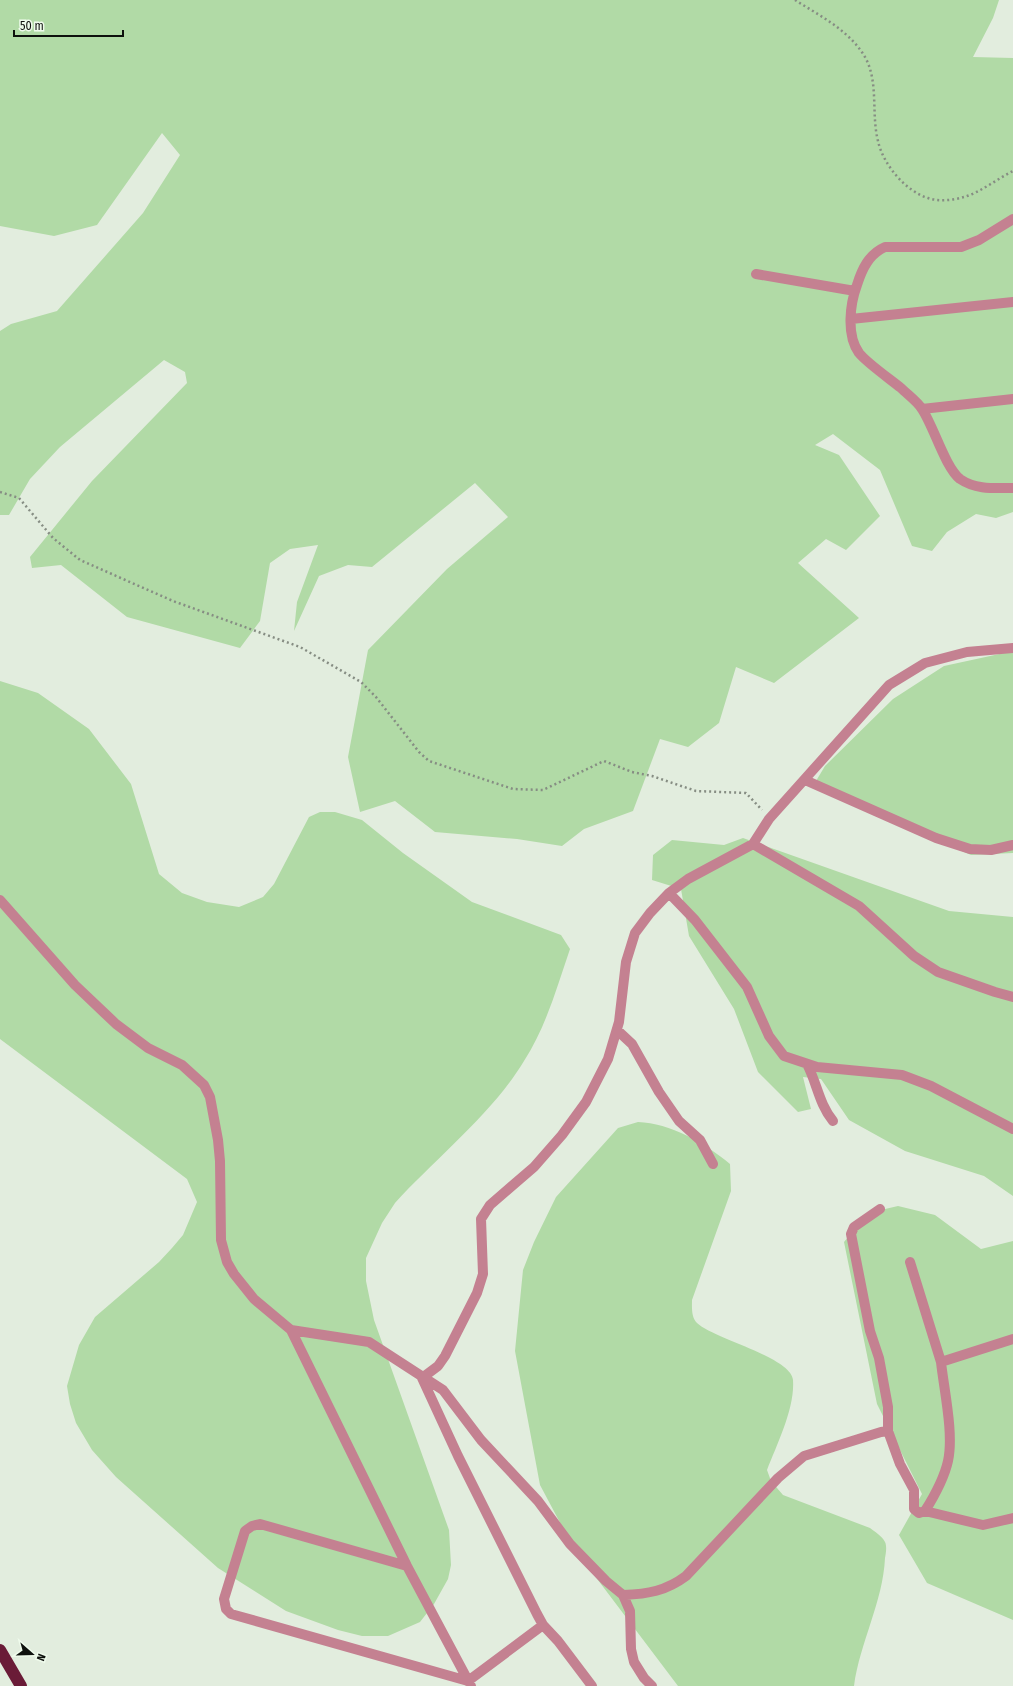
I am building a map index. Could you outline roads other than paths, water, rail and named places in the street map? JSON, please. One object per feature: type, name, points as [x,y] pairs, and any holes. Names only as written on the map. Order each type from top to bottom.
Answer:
[{"type":"highway","points":[[0,1650],[21,1686]]},
{"type":"street","points":[[1013,219],[979,240],[961,247],[885,247],[875,251],[863,268],[855,291],[851,319],[852,338],[859,353],[914,400],[922,409],[951,466],[959,478],[970,485],[984,488],[1013,488]]},
{"type":"street","points":[[756,274],[855,291]]},
{"type":"street","points":[[851,319],[1013,302]]},
{"type":"street","points":[[922,409],[1013,399]]},
{"type":"street","points":[[422,1378],[438,1366],[445,1356],[477,1293],[483,1274],[481,1219],[490,1205],[534,1167],[562,1136],[586,1102],[608,1060],[617,1030],[626,962],[635,933],[650,913],[669,893],[688,878],[753,844],[769,819],[889,685],[925,663],[967,652],[1013,648]]},
{"type":"street","points":[[805,780],[936,838],[970,849],[991,850],[1013,845]]},
{"type":"street","points":[[753,844],[859,906],[914,956],[938,972],[1013,997]]},
{"type":"street","points":[[669,893],[695,920],[747,987],[769,1036],[784,1056],[817,1067],[902,1076],[931,1086],[1013,1129]]},
{"type":"street","points":[[0,900],[75,985],[116,1024],[148,1048],[182,1065],[204,1085],[210,1097],[220,1161],[221,1240],[224,1252],[234,1274],[249,1293],[291,1330],[407,1566],[469,1684]]},
{"type":"street","points":[[617,1030],[632,1044],[659,1092],[679,1121],[700,1140],[713,1164]]},
{"type":"street","points":[[807,1064],[814,1077],[824,1110],[833,1120]]},
{"type":"street","points":[[880,1209],[854,1227],[851,1234],[870,1331],[879,1358],[886,1393],[888,1407],[888,1431],[900,1464],[914,1490],[914,1509],[918,1513],[925,1511],[983,1525],[1013,1518]]},
{"type":"street","points":[[910,1262],[940,1362],[949,1430],[948,1460],[938,1491],[925,1511]]},
{"type":"street","points":[[291,1330],[369,1342],[422,1378],[443,1390],[481,1440],[538,1501],[570,1544],[606,1581],[623,1595],[630,1612],[631,1649],[634,1662],[644,1678],[652,1686]]},
{"type":"street","points":[[940,1362],[1013,1339]]},
{"type":"street","points":[[422,1378],[458,1456],[524,1591],[543,1625],[558,1641],[592,1686]]},
{"type":"street","points":[[623,1595],[650,1594],[674,1584],[686,1576],[778,1478],[804,1456],[888,1431]]},
{"type":"street","points":[[407,1566],[260,1524],[252,1526],[245,1531],[224,1599],[226,1609],[231,1614],[469,1684]]},
{"type":"street","points":[[469,1684],[543,1625]]}]
